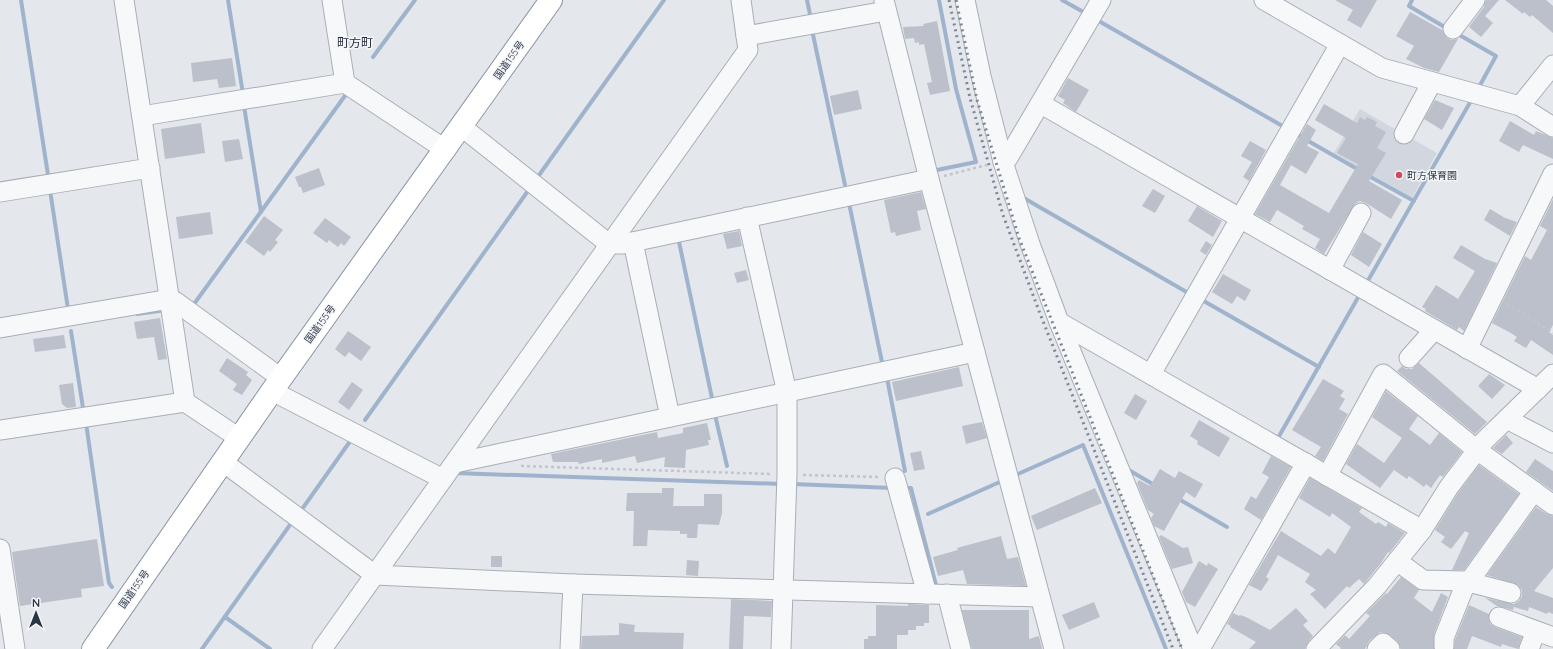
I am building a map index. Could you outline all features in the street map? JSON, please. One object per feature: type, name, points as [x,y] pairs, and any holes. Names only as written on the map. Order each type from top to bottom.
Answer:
[{"type":"highway","name":"国道155号","points":[[92,649],[276,385],[446,150],[551,0]]},
{"type":"street","points":[[124,0],[170,299],[184,402]]},
{"type":"street","points":[[332,0],[345,83]]},
{"type":"street","points":[[322,649],[748,50],[741,0]]},
{"type":"street","points":[[965,0],[981,76],[1004,162],[1030,244],[1059,322],[1193,649]]},
{"type":"street","points":[[1004,162],[1008,158],[1041,104],[1101,0]]},
{"type":"street","points":[[1264,0],[1382,68],[1520,106],[1553,127]]},
{"type":"street","points":[[1454,29],[1475,0]]},
{"type":"street","points":[[746,36],[885,5],[929,179],[1054,649]]},
{"type":"street","points":[[1151,374],[1340,44]]},
{"type":"street","points":[[1520,106],[1553,64]]},
{"type":"street","points":[[1404,134],[1432,82]]},
{"type":"street","points":[[142,116],[345,83],[446,150]]},
{"type":"street","points":[[1041,104],[1538,389]]},
{"type":"street","points":[[462,126],[609,244],[632,242],[929,179]]},
{"type":"street","points":[[0,192],[150,168]]},
{"type":"street","points":[[1466,349],[1553,174]]},
{"type":"street","points":[[1330,270],[1361,213]]},
{"type":"street","points":[[747,217],[787,393],[787,483],[781,649]]},
{"type":"street","points":[[632,242],[670,417]]},
{"type":"street","points":[[0,328],[170,299],[176,302],[276,385],[447,473],[670,417],[975,352]]},
{"type":"street","points":[[1059,322],[1422,530]]},
{"type":"street","points":[[1409,358],[1434,330]]},
{"type":"street","points":[[1327,476],[1383,374],[1477,450],[1553,505]]},
{"type":"street","points":[[1322,647],[1377,586],[1422,530],[1449,487],[1477,450],[1553,374]]},
{"type":"street","points":[[0,430],[184,402],[239,438]]},
{"type":"street","points":[[1507,419],[1552,440]]},
{"type":"street","points":[[223,462],[375,575],[573,584],[1040,597]]},
{"type":"street","points":[[1200,649],[1306,463]]},
{"type":"street","points":[[897,485],[937,594],[961,649]]},
{"type":"street","points":[[1444,646],[1444,638],[1463,590],[1534,491]]},
{"type":"street","points":[[0,549],[15,649]]},
{"type":"street","points":[[1397,561],[1423,580],[1469,582],[1511,593]]},
{"type":"street","points":[[570,649],[573,584]]},
{"type":"street","points":[[1499,617],[1545,634],[1529,649]]},
{"type":"street","points":[[1377,649],[1383,643],[1390,649]]},
{"type":"path","points":[[929,179],[1004,162]]},
{"type":"path","points":[[1493,296],[1553,333]]},
{"type":"path","points":[[513,466],[787,483],[897,485]]},
{"type":"shaded area","name":"町方保育園","points":[[1360,109],[1437,153],[1412,198],[1334,153]]},
{"type":"building","points":[[1335,0],[1377,0],[1361,28],[1347,20],[1353,10]]},
{"type":"building","points":[[1486,0],[1499,0],[1485,16],[1493,23],[1481,37],[1469,27],[1484,7]]},
{"type":"building","points":[[1505,0],[1546,0],[1553,6],[1553,33],[1532,15],[1530,17],[1524,12],[1523,14]]},
{"type":"building","points":[[1410,12],[1442,30],[1447,38],[1452,40],[1458,39],[1439,72],[1424,68],[1406,59],[1414,46],[1396,36]]},
{"type":"building","points":[[937,21],[950,91],[930,95],[927,83],[932,82],[924,44],[919,45],[919,42],[915,43],[914,38],[905,39],[903,27],[924,26],[923,24]]},
{"type":"building","points":[[232,58],[236,86],[219,88],[217,79],[193,82],[191,63]]},
{"type":"building","points":[[1068,78],[1089,90],[1076,112],[1063,103],[1065,100],[1058,96]]},
{"type":"building","points":[[858,90],[862,109],[834,115],[830,96]]},
{"type":"building","points":[[1435,100],[1454,108],[1442,130],[1424,119]]},
{"type":"building","points":[[1324,104],[1357,123],[1360,117],[1365,120],[1367,117],[1377,122],[1375,126],[1386,132],[1377,148],[1386,153],[1369,181],[1402,200],[1391,219],[1366,203],[1360,201],[1355,204],[1324,254],[1315,248],[1320,239],[1302,229],[1304,226],[1277,210],[1270,222],[1255,214],[1307,124],[1316,130],[1307,146],[1319,152],[1306,174],[1291,165],[1280,185],[1329,213],[1358,164],[1337,153],[1346,138],[1315,120]]},
{"type":"building","points":[[1510,121],[1534,135],[1536,131],[1553,138],[1553,159],[1523,145],[1519,152],[1499,141]]},
{"type":"building","points":[[201,123],[205,153],[165,159],[161,129]]},
{"type":"building","points":[[239,139],[243,159],[225,162],[222,141]]},
{"type":"building","points":[[1250,141],[1266,150],[1249,181],[1243,177],[1252,162],[1241,156]]},
{"type":"building","points":[[319,168],[325,185],[303,193],[295,177]]},
{"type":"building","points":[[1153,189],[1165,196],[1155,213],[1142,206]]},
{"type":"building","points":[[921,192],[926,209],[917,211],[921,230],[896,236],[895,232],[891,233],[884,200]]},
{"type":"building","points":[[1553,199],[1553,325],[1549,332],[1553,335],[1553,355],[1531,340],[1526,348],[1524,347],[1514,341],[1517,337],[1492,323],[1525,256],[1531,260],[1547,230],[1540,226]]},
{"type":"building","points":[[1197,206],[1222,221],[1213,237],[1188,221]]},
{"type":"building","points":[[1490,209],[1505,218],[1517,222],[1510,236],[1484,220]]},
{"type":"building","points":[[210,212],[213,234],[179,239],[176,217]]},
{"type":"building","points":[[264,216],[283,230],[275,240],[278,242],[270,252],[268,250],[264,256],[245,242]]},
{"type":"building","points":[[325,218],[351,237],[344,246],[341,243],[338,247],[329,240],[327,243],[313,233]]},
{"type":"building","points":[[739,231],[742,246],[727,249],[723,234]]},
{"type":"building","points":[[1363,232],[1382,244],[1369,267],[1351,255]]},
{"type":"building","points":[[1206,241],[1212,245],[1206,255],[1200,251]]},
{"type":"building","points":[[1461,245],[1485,259],[1497,263],[1464,331],[1459,327],[1457,330],[1425,311],[1426,309],[1422,307],[1436,285],[1458,299],[1475,271],[1453,258]]},
{"type":"building","points":[[746,270],[749,280],[737,283],[734,273]]},
{"type":"building","points":[[1223,274],[1251,290],[1245,301],[1237,296],[1232,304],[1212,292]]},
{"type":"building","points":[[160,318],[167,359],[158,360],[154,337],[137,339],[134,322]]},
{"type":"building","points":[[348,331],[371,347],[361,361],[349,352],[345,357],[335,349]]},
{"type":"building","points":[[64,335],[66,348],[35,352],[33,339]]},
{"type":"building","points":[[227,358],[248,372],[246,375],[252,380],[242,395],[233,390],[237,384],[219,371]]},
{"type":"building","points":[[1419,363],[1487,422],[1475,434],[1397,371],[1402,366],[1406,369],[1412,369]]},
{"type":"building","points":[[959,367],[963,386],[896,401],[892,382]]},
{"type":"building","points":[[1489,374],[1505,385],[1492,399],[1478,386]]},
{"type":"building","points":[[1323,379],[1344,391],[1340,396],[1345,399],[1339,409],[1348,414],[1323,461],[1315,456],[1321,447],[1292,430]]},
{"type":"building","points":[[352,382],[363,390],[349,410],[338,402]]},
{"type":"building","points":[[73,383],[76,407],[67,408],[62,404],[59,385]]},
{"type":"building","points":[[1386,391],[1418,416],[1409,429],[1430,445],[1439,433],[1462,452],[1443,477],[1440,475],[1431,488],[1426,484],[1424,487],[1409,476],[1407,479],[1394,470],[1380,488],[1346,464],[1357,444],[1384,463],[1402,438],[1372,417]]},
{"type":"building","points":[[1135,394],[1147,401],[1136,420],[1124,413]]},
{"type":"building","points":[[1199,420],[1230,438],[1219,457],[1197,444],[1198,441],[1190,436]]},
{"type":"building","points":[[982,422],[987,438],[966,444],[962,426]]},
{"type":"building","points":[[707,423],[711,440],[708,440],[709,445],[686,450],[685,468],[664,467],[665,457],[637,463],[635,456],[602,463],[602,459],[579,464],[578,462],[553,462],[551,454],[657,432],[658,438],[683,433],[683,428]]},
{"type":"building","points":[[1506,435],[1513,443],[1502,454],[1493,448]]},
{"type":"building","points":[[921,451],[925,469],[914,471],[910,453]]},
{"type":"building","points":[[1271,456],[1291,467],[1261,520],[1244,509],[1251,496],[1256,499],[1269,477],[1262,473]]},
{"type":"building","points":[[1535,459],[1553,471],[1553,491],[1526,472]]},
{"type":"building","points":[[1479,465],[1519,494],[1464,570],[1452,570],[1469,533],[1465,531],[1451,549],[1441,542],[1445,537],[1435,530],[1458,493]]},
{"type":"building","points":[[1160,469],[1175,478],[1179,471],[1203,484],[1195,498],[1186,492],[1164,531],[1154,526],[1151,518],[1154,514],[1148,510],[1137,483],[1139,480],[1150,486]]},
{"type":"building","points":[[1310,478],[1362,508],[1359,512],[1376,524],[1378,522],[1386,527],[1388,523],[1405,533],[1389,553],[1388,552],[1364,584],[1359,579],[1349,588],[1347,586],[1325,609],[1310,594],[1316,590],[1305,582],[1310,574],[1278,555],[1266,577],[1269,579],[1261,591],[1249,585],[1281,531],[1321,556],[1328,548],[1335,554],[1351,527],[1332,513],[1330,517],[1299,498]]},
{"type":"building","points":[[662,488],[674,488],[673,506],[704,506],[704,494],[722,494],[722,513],[719,525],[698,524],[697,538],[687,538],[687,534],[680,534],[680,531],[648,530],[647,546],[633,546],[634,511],[626,511],[627,493],[662,493]]},
{"type":"building","points":[[1095,488],[1102,503],[1037,530],[1031,516]]},
{"type":"building","points":[[1536,507],[1553,516],[1553,568],[1534,591],[1553,598],[1553,614],[1548,612],[1547,614],[1529,607],[1528,611],[1514,607],[1513,610],[1497,606],[1485,598],[1514,604],[1519,601],[1522,596],[1522,590],[1518,585],[1487,575]]},
{"type":"building","points":[[1161,535],[1183,548],[1188,547],[1193,563],[1172,569],[1159,537]]},
{"type":"building","points":[[1001,536],[1007,559],[1018,557],[1026,586],[967,584],[963,570],[938,576],[933,557],[958,550],[957,548]]},
{"type":"building","points":[[97,539],[104,586],[81,589],[82,597],[20,606],[12,552]]},
{"type":"building","points":[[491,556],[502,556],[502,567],[491,567]]},
{"type":"building","points":[[687,560],[699,561],[698,576],[686,575]]},
{"type":"building","points":[[1199,561],[1207,566],[1208,563],[1218,569],[1195,607],[1186,602],[1182,592]]},
{"type":"building","points":[[1401,577],[1419,590],[1414,598],[1432,612],[1441,593],[1448,597],[1434,634],[1434,649],[1401,649],[1397,641],[1390,635],[1380,632],[1369,641],[1365,649],[1340,649],[1341,648],[1336,644],[1345,635],[1349,639],[1370,616],[1366,613],[1386,593],[1387,594]]},
{"type":"building","points":[[731,599],[772,601],[771,617],[744,616],[743,649],[729,649]]},
{"type":"building","points":[[1094,602],[1100,617],[1069,630],[1062,615]]},
{"type":"building","points":[[908,604],[929,605],[929,623],[924,623],[924,626],[916,626],[916,630],[908,630],[908,635],[897,635],[897,649],[864,649],[864,639],[868,639],[868,636],[876,636],[876,605],[908,606]]},
{"type":"building","points":[[1469,605],[1489,614],[1490,624],[1522,637],[1518,649],[1502,644],[1501,647],[1472,636],[1467,649],[1454,649],[1455,640]]},
{"type":"building","points":[[1296,608],[1308,621],[1303,625],[1313,636],[1305,649],[1249,649],[1256,642],[1227,624],[1233,613],[1246,617],[1270,630]]},
{"type":"building","points":[[962,610],[1029,610],[1029,639],[1039,636],[1042,649],[972,649]]},
{"type":"building","points":[[619,623],[635,625],[634,632],[684,633],[683,649],[581,649],[582,636],[619,635]]},
{"type":"waterway","points":[[21,0],[48,175]]},
{"type":"waterway","points":[[228,0],[243,94]]},
{"type":"waterway","points":[[373,57],[415,0]]},
{"type":"waterway","points":[[537,178],[664,0]]},
{"type":"waterway","points":[[807,0],[811,19]]},
{"type":"waterway","points":[[937,170],[976,162],[956,89],[939,0]]},
{"type":"waterway","points":[[1062,0],[1087,14]]},
{"type":"waterway","points":[[1412,0],[1409,6],[1448,29]]},
{"type":"waterway","points":[[1097,20],[1286,128]]},
{"type":"waterway","points":[[812,30],[845,185]]},
{"type":"waterway","points":[[1456,33],[1496,56],[1479,87]]},
{"type":"waterway","points":[[194,304],[347,93]]},
{"type":"waterway","points":[[1366,284],[1472,99]]},
{"type":"waterway","points":[[244,106],[261,212]]},
{"type":"waterway","points":[[1296,134],[1359,170]]},
{"type":"waterway","points":[[1367,175],[1414,201]]},
{"type":"waterway","points":[[365,420],[530,188]]},
{"type":"waterway","points":[[50,190],[68,309]]},
{"type":"waterway","points":[[1022,197],[1190,294]]},
{"type":"waterway","points":[[849,203],[883,367]]},
{"type":"waterway","points":[[678,237],[713,403]]},
{"type":"waterway","points":[[1278,438],[1360,294]]},
{"type":"waterway","points":[[1202,300],[1319,367]]},
{"type":"waterway","points":[[137,314],[166,310]]},
{"type":"waterway","points":[[71,331],[83,408]]},
{"type":"waterway","points":[[887,378],[905,471]]},
{"type":"waterway","points":[[715,415],[727,466]]},
{"type":"waterway","points":[[86,423],[109,583],[112,587]]},
{"type":"waterway","points":[[300,512],[351,440]]},
{"type":"waterway","points":[[1018,474],[1083,445],[1166,649]]},
{"type":"waterway","points":[[1127,469],[1156,486]]},
{"type":"waterway","points":[[454,473],[781,484]]},
{"type":"waterway","points":[[928,514],[1002,481]]},
{"type":"waterway","points":[[792,484],[893,488]]},
{"type":"waterway","points":[[904,488],[911,488],[937,589]]},
{"type":"waterway","points":[[1177,498],[1227,527]]},
{"type":"waterway","points":[[202,649],[292,522]]},
{"type":"waterway","points":[[225,617],[270,649]]},
{"type":"railway","points":[[949,0],[970,98],[1003,215],[1039,311],[1173,649]]},
{"type":"railway","points":[[956,0],[977,100],[1019,238],[1182,649]]},
{"type":"place","name":"町方保育園","points":[[1399,175]]},
{"type":"district","name":"町方町","points":[[355,42]]}]
